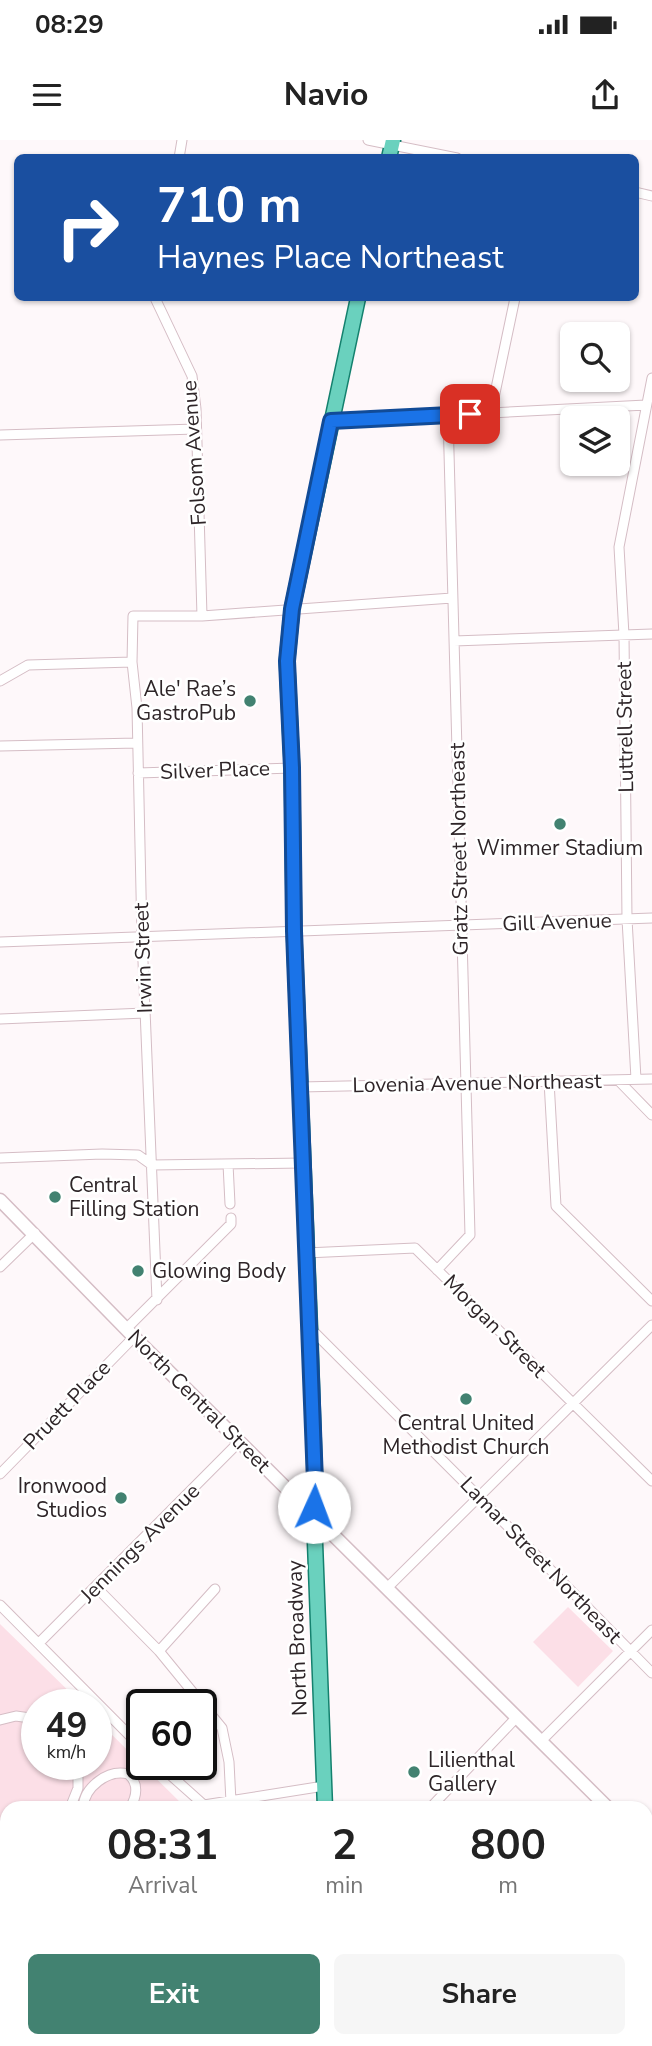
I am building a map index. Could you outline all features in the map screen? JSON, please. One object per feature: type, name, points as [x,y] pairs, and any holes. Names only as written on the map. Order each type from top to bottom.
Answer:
[{"type":"main road","name":"North Broadway","points":[[325,1801],[287,661],[292,609],[357,301]]},
{"type":"main road","name":"North Central Street","points":[[0,1200],[130,1333],[601,1801]]},
{"type":"street","points":[[368,140],[433,154]]},
{"type":"street","name":"Folsom Avenue","points":[[156,301],[192,376],[202,616]]},
{"type":"street","points":[[491,412],[514,301]]},
{"type":"street","name":"Luttrell Street","points":[[636,1079],[627,919],[624,635],[619,547],[652,378]]},
{"type":"street","points":[[331,421],[646,405]]},
{"type":"street","name":"Gratz Street Northeast","points":[[437,1270],[470,1235],[448,415]]},
{"type":"street","points":[[0,435],[196,429]]},
{"type":"street","points":[[202,616],[452,598]]},
{"type":"street","name":"Irwin Street","points":[[157,1300],[142,937],[137,708],[132,662],[133,616],[202,616]]},
{"type":"street","points":[[454,641],[652,634]]},
{"type":"street","points":[[0,681],[28,666],[132,662]]},
{"type":"street","name":"Silver Place","points":[[0,746],[137,743]]},
{"type":"street","name":"Silver Place","points":[[138,773],[292,768]]},
{"type":"street","name":"Gill Avenue","points":[[0,942],[652,918]]},
{"type":"street","points":[[0,1019],[145,1013]]},
{"type":"street","name":"Lovenia Avenue Northeast","points":[[301,1087],[652,1079]]},
{"type":"street","points":[[618,1080],[652,1115]]},
{"type":"street","points":[[549,1081],[556,1206],[652,1301]]},
{"type":"street","points":[[0,1158],[102,1154],[138,1155],[152,1165],[303,1163]]},
{"type":"street","points":[[228,1164],[230,1204]]},
{"type":"street","name":"Pruett Place","points":[[0,1474],[157,1300],[231,1224],[231,1218]]},
{"type":"street","points":[[0,1267],[34,1233]]},
{"type":"street","name":"Morgan Street","points":[[306,1253],[415,1248],[652,1481]]},
{"type":"street","points":[[387,1588],[652,1325]]},
{"type":"street","name":"Lamar Street Northeast","points":[[310,1329],[652,1673]]},
{"type":"street","name":"Jennings Avenue","points":[[38,1643],[240,1441]]},
{"type":"street","points":[[96,1587],[159,1651],[222,1728],[229,1762],[231,1801]]},
{"type":"street","points":[[159,1651],[215,1589]]},
{"type":"street","points":[[0,1605],[126,1732]]},
{"type":"street","points":[[541,1741],[652,1630]]},
{"type":"street","points":[[0,1720],[21,1717]]},
{"type":"street","points":[[437,1801],[516,1718]]},
{"type":"street","points":[[81,1800],[101,1779],[112,1773],[123,1772],[136,1784],[134,1801]]},
{"type":"street","points":[[78,1780],[81,1800]]},
{"type":"street","points":[[176,1780],[200,1801]]},
{"type":"street","points":[[237,1801],[324,1786]]},
{"type":"shaded area","points":[[568,1607],[613,1651],[578,1687],[533,1642]]},
{"type":"shaded area","points":[[0,1624],[67,1689],[21,1689],[21,1780],[112,1780],[112,1735],[126,1749],[126,1780],[158,1780],[179,1801],[0,1801]]},
{"type":"place","name":"Ale' Rae’s GastroPub","points":[[250,701]]},
{"type":"place","name":"Wimmer Stadium","points":[[560,824]]},
{"type":"place","name":"Central Filling Station","points":[[55,1197]]},
{"type":"place","name":"Glowing Body","points":[[138,1271]]},
{"type":"place","name":"Central United Methodist Church","points":[[466,1399]]},
{"type":"place","name":"Ironwood Studios","points":[[121,1498]]},
{"type":"place","name":"Lilienthal Gallery","points":[[414,1772]]},
{"type":"route","points":[[314,1507],[287,661],[292,609],[331,421],[470,414]]}]
